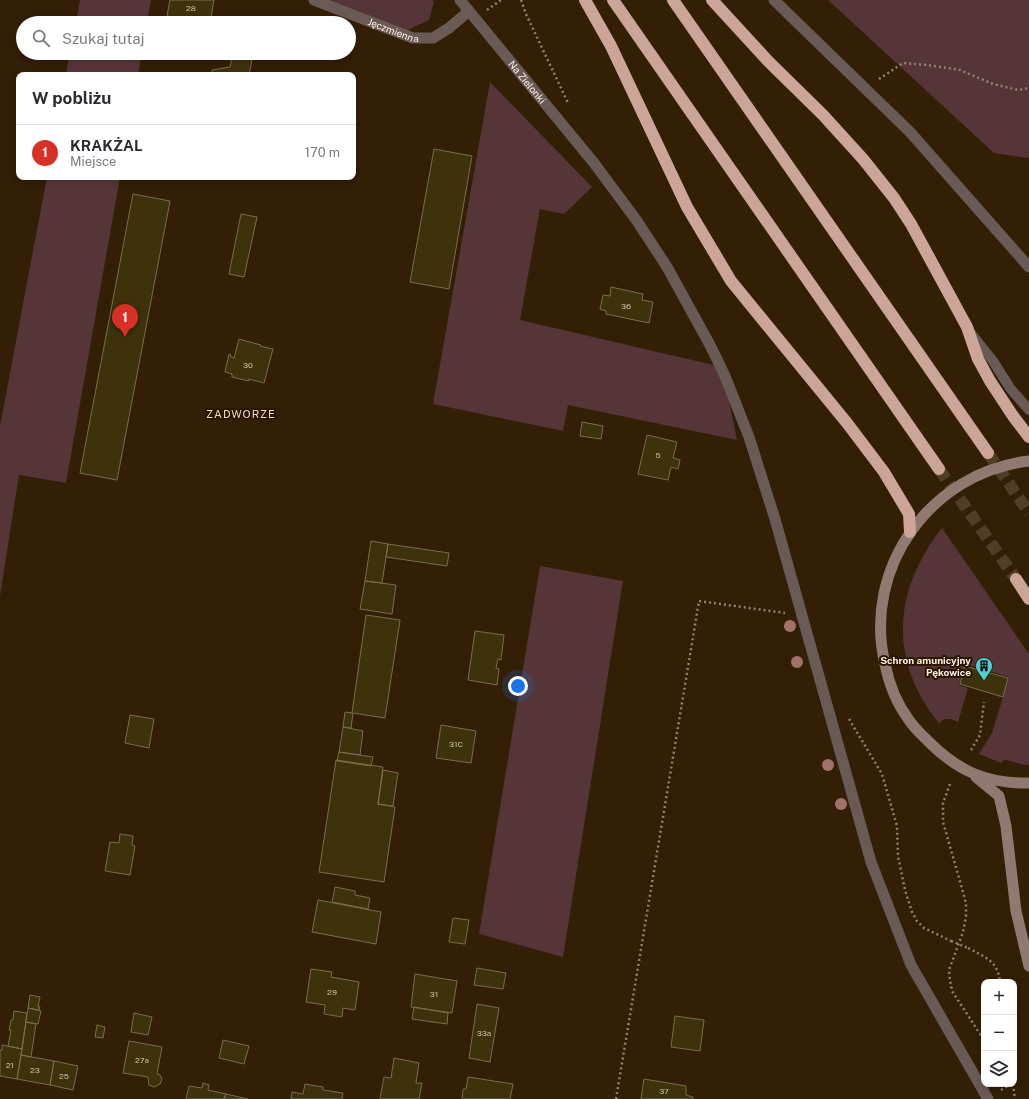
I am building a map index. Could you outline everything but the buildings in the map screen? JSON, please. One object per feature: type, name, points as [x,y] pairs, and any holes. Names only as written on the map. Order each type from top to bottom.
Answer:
[{"type":"highway","points":[[585,0],[611,46],[687,207],[728,275],[847,423],[884,472],[909,514],[910,532]]},
{"type":"highway","points":[[612,0],[939,469]]},
{"type":"highway","points":[[673,0],[988,453]]},
{"type":"highway","points":[[712,0],[768,61],[823,115],[872,170],[894,198],[911,224],[966,327],[978,359],[990,381],[1029,437]]},
{"type":"highway","points":[[1016,579],[1029,599]]},
{"type":"main road","points":[[1029,461],[1002,466],[981,474],[962,484],[929,509],[910,532],[893,562],[885,587],[881,610],[880,633],[887,674],[896,697],[908,719],[938,752],[958,767],[974,775],[999,796],[1006,826],[1016,912],[1029,966]]},
{"type":"main road","points":[[974,775],[1006,782],[1029,783]]},
{"type":"street","name":"Jęczmienna","points":[[314,0],[414,38],[433,38],[449,28],[469,11]]},
{"type":"street","name":"Na Zielonki","points":[[460,0],[594,164],[637,221],[667,267],[691,309],[725,376],[749,437],[775,519],[873,869],[911,965],[988,1099]]},
{"type":"street","points":[[774,0],[910,132],[1029,266]]},
{"type":"lane","points":[[966,327],[993,361],[1010,388],[1029,410]]},
{"type":"path","points":[[485,11],[501,0]]},
{"type":"path","points":[[521,0],[552,69]]},
{"type":"path","points":[[865,88],[903,63],[927,64],[960,70],[993,84],[1018,90],[1029,88]]},
{"type":"path","points":[[616,1099],[699,601],[783,613],[800,611]]},
{"type":"path","points":[[971,750],[980,735],[984,702]]},
{"type":"path","points":[[878,765],[897,826],[898,856],[908,902],[917,921],[931,932],[968,948],[992,962],[998,969],[1000,979]]},
{"type":"path","points":[[950,784],[943,804],[943,822],[966,904],[966,916],[963,932],[949,970],[950,980],[952,991],[981,1035]]},
{"type":"path","points":[[999,1092],[1007,1087]]},
{"type":"path","points":[[1013,1087],[1015,1099]]},
{"type":"shaded area","points":[[80,0],[151,0],[148,16],[77,16]]},
{"type":"shaded area","points":[[329,0],[432,0],[434,2],[429,20],[408,30]]},
{"type":"shaded area","points":[[828,0],[1029,0],[1029,158],[994,153]]},
{"type":"shaded area","points":[[69,60],[141,60],[139,72],[67,72]]},
{"type":"shaded area","points":[[490,82],[592,187],[564,214],[540,209],[520,320],[722,367],[737,440],[568,405],[563,431],[433,404]]},
{"type":"shaded area","points":[[46,180],[119,180],[66,483],[19,475],[0,596],[0,426]]},
{"type":"shaded area","points":[[942,528],[1029,654],[1029,765],[1004,760],[1001,763],[979,754],[992,733],[1009,677],[965,664],[959,685],[968,688],[958,722],[951,719],[945,719],[939,723],[922,699],[911,675],[905,650],[903,626],[906,601],[914,576],[926,552]]},
{"type":"shaded area","points":[[540,566],[623,581],[563,957],[479,934]]},
{"type":"tunnel","points":[[988,453],[1029,513]]},
{"type":"tunnel","points":[[939,469],[1016,579]]},
{"type":"place","name":"KRAKŻAL","points":[[125,337]]},
{"type":"place","name":"Schron amunicyjny Pękowice","points":[[984,681]]},
{"type":"district","name":"ZADWORZE","points":[[241,414]]}]
